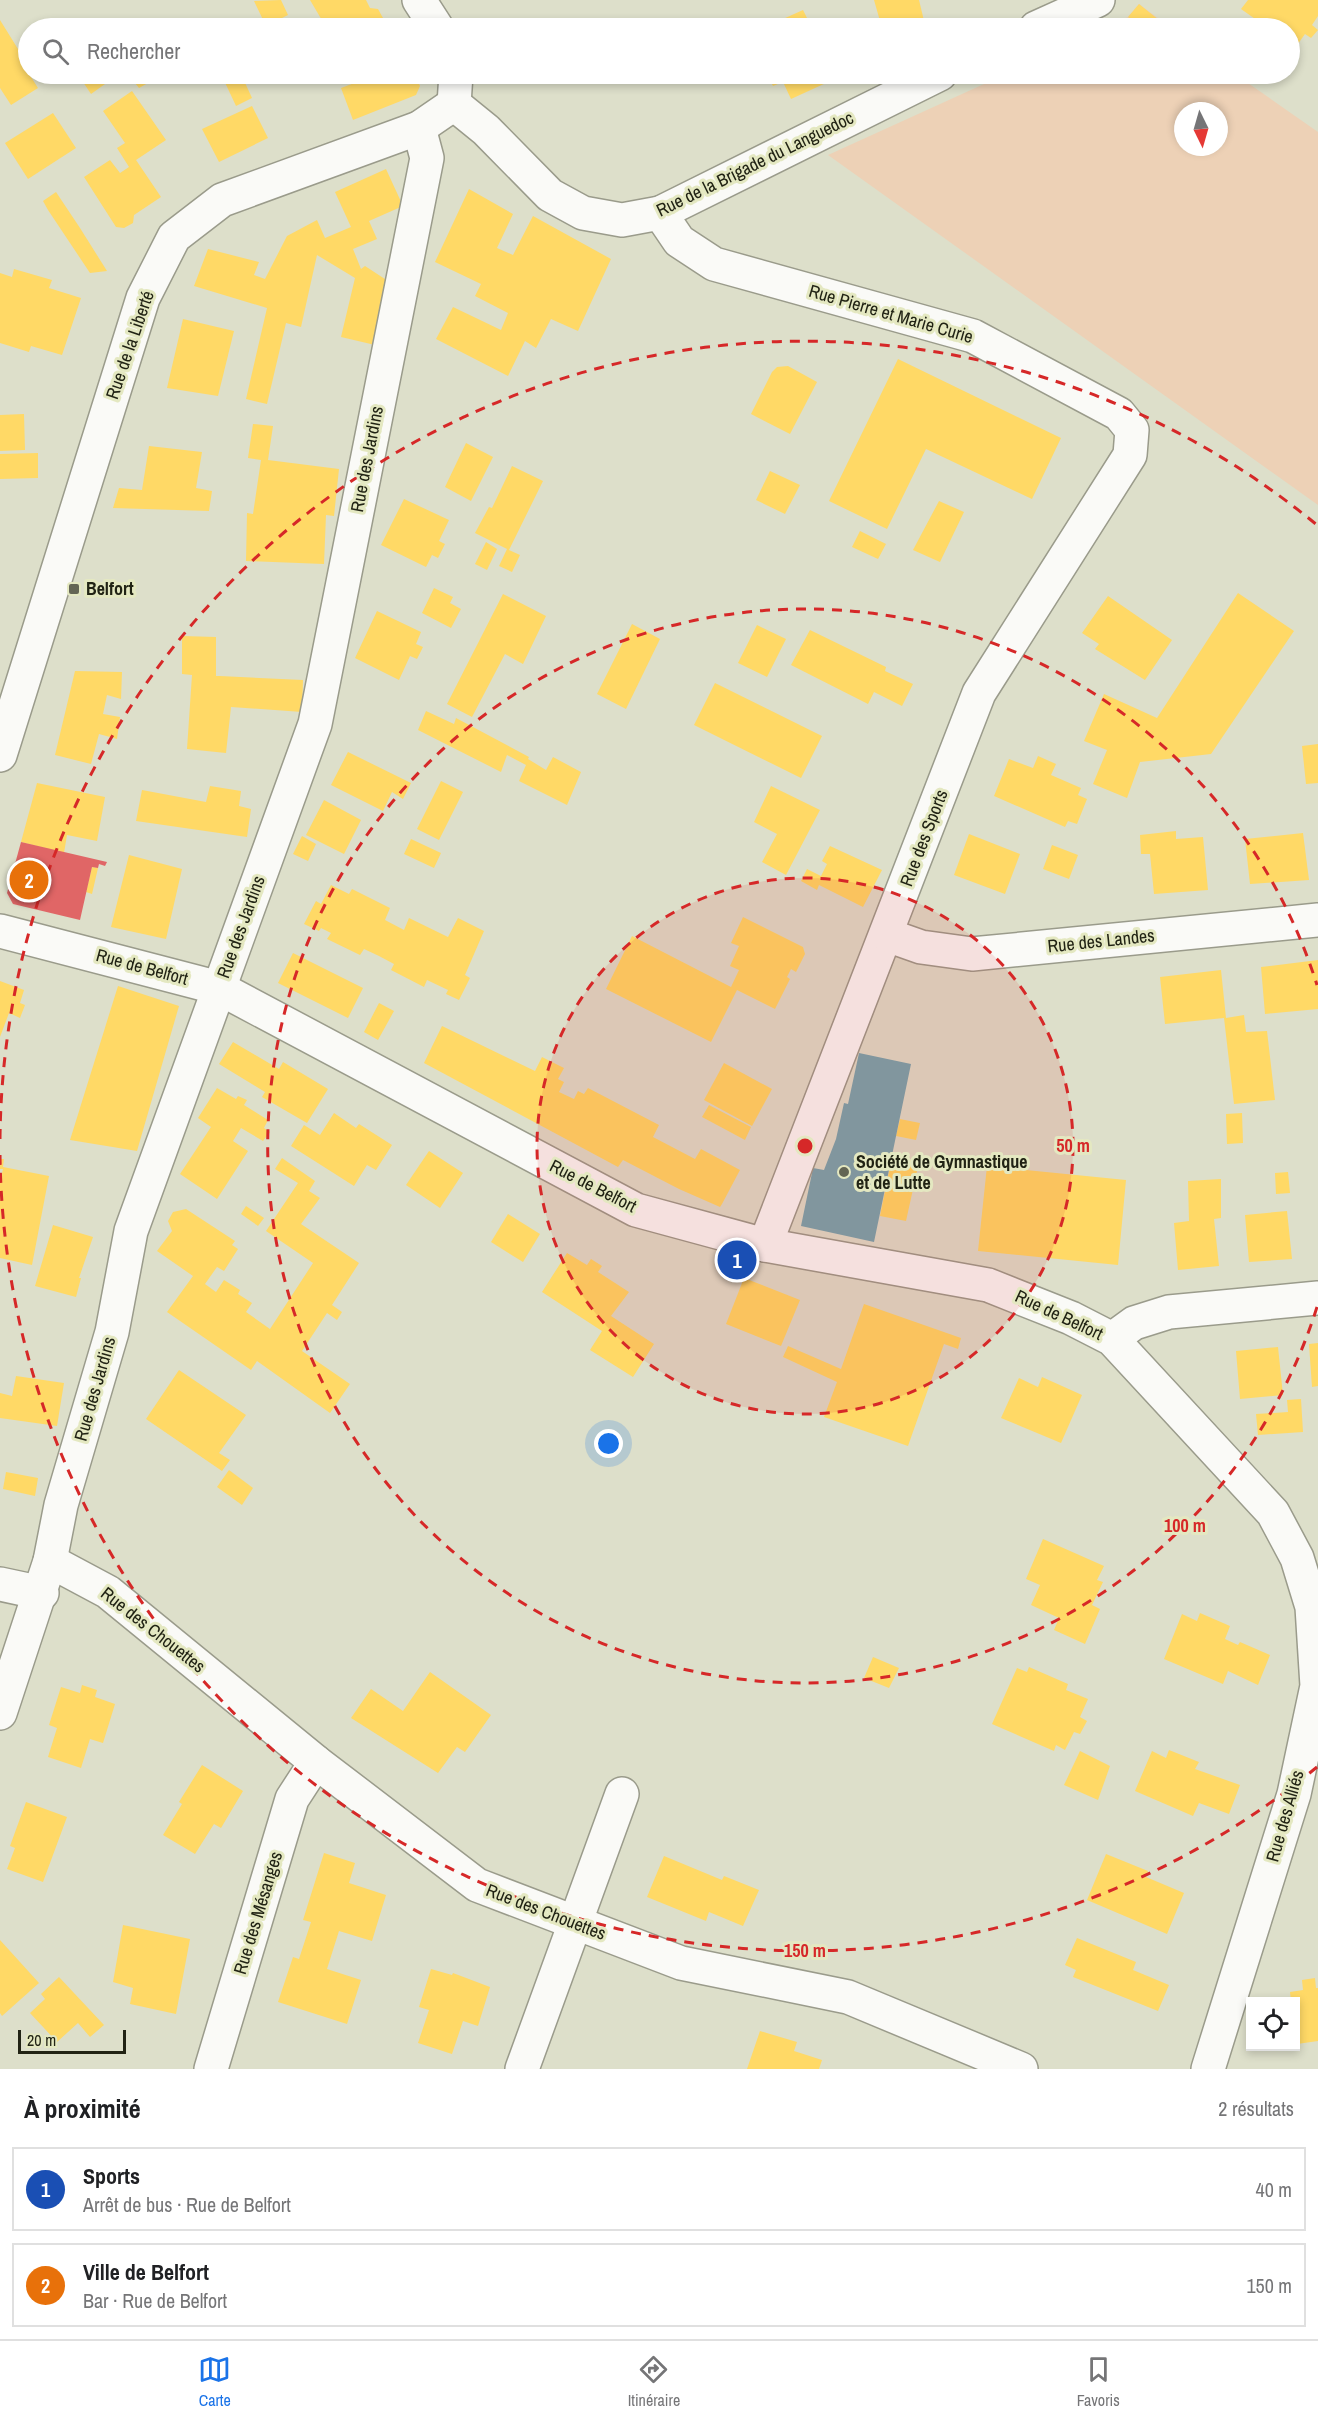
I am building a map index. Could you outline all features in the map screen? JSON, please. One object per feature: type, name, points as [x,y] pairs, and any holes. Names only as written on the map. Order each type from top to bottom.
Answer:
[{"type":"street","points":[[419,0],[431,18]]},
{"type":"street","points":[[1058,18],[1098,0]]},
{"type":"street","name":"Rue de la Brigade du Languedoc","points":[[455,89],[486,130],[550,195],[584,213],[622,220],[660,213],[920,84]]},
{"type":"street","name":"Rue de la Liberté","points":[[0,755],[143,298],[174,237],[222,200],[419,128],[455,89]]},
{"type":"street","name":"Rue des Jardins","points":[[0,1713],[42,1593],[61,1505],[112,1332],[131,1231],[315,724],[427,158],[419,128]]},
{"type":"street","name":"Rue Pierre et Marie Curie","points":[[660,213],[679,241],[714,264],[973,336],[1119,414],[1132,430],[1130,455]]},
{"type":"street","name":"Rue des Sports","points":[[765,1245],[979,693],[1130,455]]},
{"type":"street","name":"Rue des Landes","points":[[887,935],[921,947],[972,954],[1318,920]]},
{"type":"street","name":"Rue de Belfort","points":[[0,931],[219,988],[636,1210],[765,1245],[988,1285],[1071,1318],[1112,1339],[1134,1323],[1169,1312],[1318,1298]]},
{"type":"street","name":"Rue des Alliés","points":[[1112,1339],[1273,1513],[1297,1558],[1312,1607],[1317,1686],[1294,1794],[1208,2069]]},
{"type":"street","name":"Rue des Chouettes","points":[[50,1561],[108,1592],[316,1762],[477,1885],[681,1964],[848,1997],[1021,2069]]},
{"type":"street","points":[[0,1584],[42,1593]]},
{"type":"street","name":"Rue des Mésanges","points":[[212,2069],[292,1799],[316,1762]]},
{"type":"street","points":[[522,2069],[622,1794]]},
{"type":"shaded area","points":[[1139,4],[1158,18],[1126,18]]},
{"type":"shaded area","points":[[984,84],[1249,84],[1318,132],[1318,505],[828,155]]},
{"type":"building: Logements","points":[[281,0],[288,15],[282,18],[262,18],[254,1]]},
{"type":"building: Logements","points":[[310,0],[366,0],[370,8],[378,9],[383,18],[321,18]]},
{"type":"building: Logements","points":[[874,0],[919,0],[923,18],[879,18]]},
{"type":"building: Logements","points":[[1248,0],[1318,0],[1318,16],[1312,25],[1318,30],[1311,38],[1305,34],[1300,41],[1300,18],[1254,18],[1241,9]]},
{"type":"building: Logements","points":[[1139,4],[1156,18],[1129,18]]},
{"type":"building: Logements","points":[[803,10],[807,18],[785,18]]},
{"type":"building: Logements","points":[[0,20],[18,49],[18,84],[35,84],[38,88],[11,105],[0,88]]},
{"type":"building: Logements","points":[[84,84],[105,84],[91,94]]},
{"type":"building: Logements","points":[[226,84],[246,84],[252,98],[236,106]]},
{"type":"building: Logements","points":[[352,84],[419,84],[420,86],[416,95],[353,120],[341,88]]},
{"type":"building: Logements","points":[[784,84],[824,84],[791,99]]},
{"type":"building: Logements","points":[[132,91],[166,140],[136,160],[161,197],[134,215],[133,223],[124,228],[116,227],[84,177],[110,160],[120,173],[129,167],[117,148],[125,143],[103,111]]},
{"type":"building: Logements","points":[[252,106],[268,138],[219,162],[202,129]]},
{"type":"building: Logements","points":[[53,113],[76,148],[28,179],[5,143]]},
{"type":"building: Logements","points":[[386,169],[403,206],[369,221],[377,239],[353,249],[361,269],[365,266],[388,281],[375,345],[341,337],[355,278],[317,255],[301,327],[286,323],[267,404],[246,399],[267,308],[194,286],[208,249],[259,262],[254,275],[265,279],[287,236],[317,220],[325,238],[351,227],[335,192]]},
{"type":"building: Logements","points":[[469,189],[513,214],[497,248],[513,255],[533,216],[611,259],[578,331],[551,319],[536,348],[525,341],[508,376],[436,339],[453,307],[501,330],[508,313],[475,296],[481,284],[435,262]]},
{"type":"building: Logements","points":[[56,192],[107,271],[90,273],[48,210],[43,201]]},
{"type":"building: Logements","points":[[14,269],[52,280],[49,288],[81,298],[62,355],[31,346],[29,352],[0,343],[0,273],[12,277]]},
{"type":"building: Logements","points":[[183,319],[234,331],[218,396],[167,388]]},
{"type":"building: Logements","points":[[898,359],[1061,438],[1032,499],[926,449],[887,529],[829,501]]},
{"type":"building: Logements","points":[[788,366],[817,382],[790,434],[751,414],[772,372],[777,367]]},
{"type":"building: Logements","points":[[24,414],[25,450],[0,451],[0,415]]},
{"type":"building: Logements","points":[[253,424],[273,426],[268,460],[339,469],[334,516],[326,515],[324,564],[246,561],[247,513],[253,514],[261,460],[248,458]]},
{"type":"building: Logements","points":[[466,443],[493,457],[471,501],[445,487]]},
{"type":"building: Logements","points":[[149,446],[202,452],[196,488],[212,491],[209,511],[113,508],[119,488],[142,490]]},
{"type":"building: Logements","points":[[38,453],[38,478],[0,479],[0,454]]},
{"type":"building: Logements","points":[[512,466],[543,481],[509,550],[520,555],[512,572],[499,566],[507,549],[475,533],[489,507],[492,508]]},
{"type":"building: Logements","points":[[770,471],[800,485],[785,514],[756,500]]},
{"type":"building: Logements","points":[[404,499],[449,520],[439,541],[445,544],[438,558],[432,555],[426,567],[381,545]]},
{"type":"building: Logements","points":[[939,501],[964,512],[940,562],[913,550]]},
{"type":"building: Logements","points":[[860,531],[886,544],[878,559],[852,547]]},
{"type":"building: Logements","points":[[486,542],[497,549],[487,570],[475,564]]},
{"type":"building: Logements","points":[[434,588],[453,597],[450,603],[461,609],[451,628],[422,613]]},
{"type":"building: Logements","points":[[1238,593],[1294,631],[1211,754],[1140,762],[1127,798],[1093,784],[1107,750],[1084,741],[1104,694],[1157,718]]},
{"type":"building: Logements","points":[[503,594],[546,616],[523,664],[505,654],[472,717],[447,704]]},
{"type":"building: Logements","points":[[1108,596],[1172,640],[1145,680],[1095,649],[1099,644],[1082,633]]},
{"type":"building: Logements","points":[[377,611],[421,632],[416,644],[423,647],[417,659],[410,656],[399,680],[355,658]]},
{"type":"building: Logements","points":[[632,624],[660,639],[626,709],[597,694]]},
{"type":"building: Logements","points":[[757,625],[786,639],[767,677],[738,663]]},
{"type":"building: Logements","points":[[810,630],[886,667],[885,671],[913,684],[902,706],[874,692],[868,704],[791,665]]},
{"type":"building: Logements","points":[[182,636],[216,637],[216,676],[303,680],[302,712],[231,707],[226,753],[187,749],[192,675],[182,674]]},
{"type":"building: Logements","points":[[75,671],[122,672],[121,699],[107,695],[103,714],[120,717],[117,739],[99,734],[91,764],[55,755]]},
{"type":"building: Logements","points":[[715,683],[822,736],[801,778],[694,725]]},
{"type":"building: Logements","points":[[426,711],[454,724],[456,718],[529,757],[528,759],[546,770],[553,757],[581,772],[567,805],[519,781],[526,765],[507,755],[501,772],[418,730]]},
{"type":"building: Logements","points":[[1318,744],[1318,783],[1306,784],[1302,746]]},
{"type":"building: Logements","points":[[348,752],[411,783],[403,799],[392,792],[383,811],[331,785]]},
{"type":"building: Logements","points":[[1038,756],[1056,764],[1051,775],[1081,788],[1078,795],[1087,799],[1077,824],[1068,821],[1065,827],[994,796],[1009,759],[1033,768]]},
{"type":"building: Logements","points":[[441,781],[463,792],[439,840],[417,829]]},
{"type":"building: Logements","points":[[37,783],[105,797],[97,841],[67,835],[64,853],[21,842]]},
{"type":"building: Logements","points":[[210,786],[241,791],[239,806],[251,809],[247,837],[136,821],[142,790],[206,802]]},
{"type":"building: Logements","points":[[771,786],[820,810],[786,875],[762,862],[777,834],[754,822]]},
{"type":"building: Logements","points":[[324,800],[361,820],[344,854],[306,835]]},
{"type":"building: Logements","points":[[1176,831],[1176,839],[1203,837],[1208,890],[1154,894],[1150,854],[1141,854],[1140,835]]},
{"type":"building: Logements","points":[[1303,833],[1309,880],[1250,884],[1245,839]]},
{"type":"building: Logements","points":[[969,834],[1020,854],[1005,894],[954,875]]},
{"type":"building: Logements","points":[[302,836],[316,844],[308,861],[293,854]]},
{"type":"building: Logements","points":[[411,839],[441,853],[434,868],[404,854]]},
{"type":"building: Logements","points":[[1052,845],[1078,855],[1069,879],[1043,869]]},
{"type":"building: Logements","points":[[830,846],[882,870],[863,907],[819,885],[817,890],[801,881],[807,869],[821,876],[827,864],[822,861]]},
{"type":"building: Logements","points":[[129,855],[182,869],[166,939],[111,927]]},
{"type":"building: Logements","points":[[92,867],[98,868],[92,894],[86,892]]},
{"type":"building: Logements","points":[[331,885],[349,894],[352,889],[390,908],[385,920],[404,930],[409,918],[448,937],[458,918],[484,931],[465,975],[470,978],[459,1000],[446,994],[448,990],[427,980],[424,987],[391,970],[394,964],[379,956],[364,949],[360,955],[327,939],[331,933],[321,928],[319,931],[304,924],[316,901],[321,904]]},
{"type":"building: Logements","points":[[743,917],[803,947],[805,954],[796,972],[791,969],[787,977],[790,979],[775,1009],[737,990],[711,1042],[606,989],[632,936],[731,987],[739,970],[730,966],[739,946],[731,943]]},
{"type":"building: Logements","points":[[293,953],[363,988],[348,1018],[278,983]]},
{"type":"building: Logements","points":[[1318,960],[1318,1009],[1265,1014],[1261,967]]},
{"type":"building: Logements","points":[[1221,970],[1226,1018],[1244,1015],[1246,1032],[1267,1031],[1275,1100],[1234,1104],[1224,1018],[1165,1024],[1160,977]]},
{"type":"building: Logements","points":[[0,981],[24,990],[20,1003],[25,1005],[20,1018],[9,1013],[0,1037]]},
{"type":"building: Logements","points":[[118,986],[179,1006],[137,1151],[70,1140]]},
{"type":"building: Logements","points":[[379,1003],[394,1011],[378,1040],[364,1032]]},
{"type":"building: Logements","points":[[442,1026],[535,1071],[542,1057],[564,1068],[558,1079],[564,1082],[559,1092],[574,1099],[578,1091],[584,1094],[588,1088],[659,1125],[653,1137],[695,1159],[701,1149],[740,1170],[722,1204],[720,1207],[679,1189],[623,1160],[618,1167],[424,1063]]},
{"type":"building: Logements","points":[[233,1042],[279,1069],[283,1062],[328,1089],[307,1123],[262,1097],[265,1092],[219,1064]]},
{"type":"building: Logements","points":[[724,1063],[772,1089],[752,1126],[704,1100]]},
{"type":"building: Logements","points":[[217,1088],[236,1099],[238,1096],[247,1100],[244,1105],[268,1120],[264,1128],[270,1132],[263,1141],[241,1128],[233,1141],[248,1151],[217,1199],[180,1174],[211,1127],[198,1118]]},
{"type":"building: Logements","points":[[709,1105],[751,1127],[745,1140],[702,1117]]},
{"type":"building: Logements","points":[[334,1113],[356,1128],[359,1124],[392,1145],[376,1170],[367,1165],[354,1186],[291,1146],[304,1125],[320,1135]]},
{"type":"building: Logements","points":[[1242,1113],[1243,1143],[1227,1144],[1226,1114]]},
{"type":"building: Logements","points":[[900,1119],[920,1123],[916,1140],[896,1136]]},
{"type":"building: Logements","points":[[429,1151],[463,1173],[440,1208],[406,1185]]},
{"type":"building: Logements","points":[[892,1156],[919,1162],[906,1221],[880,1216]]},
{"type":"building: Logements","points":[[282,1158],[315,1181],[309,1191],[320,1198],[301,1224],[359,1263],[332,1305],[342,1312],[337,1320],[327,1313],[302,1351],[350,1384],[330,1413],[257,1361],[251,1370],[167,1312],[193,1276],[157,1251],[172,1231],[168,1221],[173,1212],[186,1209],[235,1241],[232,1245],[238,1249],[224,1271],[217,1267],[205,1284],[216,1292],[224,1280],[240,1290],[238,1294],[252,1303],[246,1312],[270,1329],[313,1263],[266,1231],[298,1183],[275,1169]]},
{"type":"building: Logements","points":[[0,1159],[4,1159],[3,1167],[49,1176],[32,1265],[0,1258],[0,1182],[3,1169],[0,1169]]},
{"type":"building: Logements","points":[[987,1166],[1126,1180],[1118,1265],[978,1251]]},
{"type":"building: Logements","points":[[1288,1172],[1290,1193],[1276,1194],[1275,1173]]},
{"type":"building: Logements","points":[[1221,1179],[1221,1218],[1214,1219],[1219,1266],[1178,1270],[1174,1223],[1189,1221],[1188,1181]]},
{"type":"building: Logements","points":[[246,1206],[264,1218],[258,1226],[241,1214]]},
{"type":"building: Logements","points":[[1287,1211],[1292,1259],[1249,1262],[1245,1215]]},
{"type":"building: Logements","points":[[508,1214],[540,1234],[523,1262],[491,1242]]},
{"type":"building: Logements","points":[[53,1225],[93,1237],[79,1278],[81,1278],[76,1297],[35,1286]]},
{"type":"building: Logements","points":[[567,1253],[587,1265],[591,1259],[602,1266],[598,1272],[629,1292],[611,1316],[654,1344],[633,1377],[590,1350],[602,1331],[542,1292]]},
{"type":"building: Logements","points":[[744,1278],[800,1300],[781,1346],[726,1324]]},
{"type":"building: Logements","points":[[864,1304],[961,1338],[958,1349],[944,1344],[908,1446],[824,1417],[837,1382],[783,1357],[788,1346],[841,1369]]},
{"type":"building: Logements","points":[[1318,1343],[1318,1386],[1312,1387],[1309,1344]]},
{"type":"building: Logements","points":[[1278,1347],[1283,1395],[1240,1399],[1236,1351]]},
{"type":"building: Logements","points":[[179,1370],[246,1415],[219,1453],[230,1460],[222,1471],[146,1419]]},
{"type":"building: Logements","points":[[16,1376],[64,1383],[57,1426],[0,1418],[0,1393],[12,1396]]},
{"type":"building: Logements","points":[[1042,1377],[1082,1395],[1061,1443],[1001,1418],[1019,1378],[1038,1387]]},
{"type":"building: Logements","points":[[1301,1399],[1303,1432],[1258,1435],[1256,1414],[1288,1412],[1287,1400]]},
{"type":"building: Logements","points":[[229,1470],[253,1488],[242,1505],[217,1487]]},
{"type":"building: Logements","points":[[6,1472],[38,1478],[35,1496],[3,1489]]},
{"type":"building: Logements","points":[[1043,1539],[1104,1566],[1097,1580],[1103,1582],[1092,1605],[1100,1609],[1085,1644],[1054,1630],[1059,1618],[1031,1605],[1040,1585],[1026,1579]]},
{"type":"building: Logements","points":[[1200,1613],[1230,1626],[1225,1639],[1238,1645],[1240,1642],[1270,1655],[1258,1685],[1228,1671],[1223,1684],[1164,1659],[1182,1614],[1197,1621]]},
{"type":"building: Logements","points":[[873,1657],[899,1668],[889,1688],[864,1678]]},
{"type":"building: Logements","points":[[1029,1667],[1068,1684],[1066,1690],[1088,1699],[1080,1717],[1087,1721],[1080,1734],[1074,1732],[1065,1750],[1056,1745],[1054,1751],[992,1724],[1017,1668],[1027,1672]]},
{"type":"building: Logements","points":[[430,1672],[491,1715],[465,1752],[457,1747],[438,1773],[351,1718],[371,1689],[403,1711]]},
{"type":"building: Logements","points":[[82,1685],[97,1690],[95,1697],[115,1704],[103,1743],[90,1739],[81,1768],[48,1757],[57,1728],[49,1725],[61,1687],[80,1693]]},
{"type":"building: Logements","points":[[1169,1750],[1199,1762],[1195,1769],[1240,1785],[1229,1814],[1199,1803],[1193,1816],[1135,1791],[1152,1751],[1166,1758]]},
{"type":"building: Logements","points":[[1080,1751],[1110,1766],[1098,1800],[1064,1785]]},
{"type":"building: Logements","points":[[202,1765],[243,1791],[221,1828],[214,1824],[195,1854],[163,1835],[182,1804],[179,1802]]},
{"type":"building: Logements","points":[[26,1802],[67,1817],[43,1882],[7,1869],[15,1848],[10,1846]]},
{"type":"building: Logements","points":[[324,1853],[355,1863],[349,1883],[386,1895],[372,1941],[339,1931],[327,1969],[361,1980],[347,2024],[278,2002],[293,1957],[299,1959],[311,1922],[303,1920]]},
{"type":"building: Logements","points":[[1106,1854],[1148,1871],[1146,1877],[1184,1893],[1167,1934],[1087,1900]]},
{"type":"building: Logements","points":[[664,1856],[722,1880],[724,1876],[759,1890],[743,1926],[709,1912],[706,1921],[647,1897]]},
{"type":"building: Logements","points":[[123,1925],[190,1939],[176,2014],[130,2004],[133,1988],[113,1982]]},
{"type":"building: Logements","points":[[1077,1938],[1136,1962],[1133,1970],[1169,1985],[1158,2011],[1073,1977],[1076,1970],[1065,1965]]},
{"type":"building: Logements","points":[[0,1940],[39,1983],[2,2016],[0,2013]]},
{"type":"building: Logements","points":[[431,1969],[452,1975],[453,1973],[490,1987],[478,2026],[463,2021],[452,2054],[418,2043],[429,2010],[419,2007]]},
{"type":"building: Logements","points":[[59,1977],[104,2025],[90,2037],[78,2023],[57,2042],[30,2013],[45,1999],[41,1994]]},
{"type":"building: Logements","points":[[1315,1978],[1316,1988],[1318,1988],[1318,2041],[1300,2044],[1300,1997],[1291,1997],[1290,1992],[1303,1990],[1302,1980]]},
{"type":"building: Logements","points":[[760,2031],[797,2042],[794,2051],[822,2060],[819,2069],[747,2069]]},
{"type":"building: Commerces","points":[[21,842],[107,862],[105,866],[99,864],[98,868],[92,867],[80,920],[13,904],[7,893]]},
{"type":"building: Public","points":[[859,1053],[911,1064],[874,1242],[801,1226],[813,1168],[824,1170],[836,1139],[844,1103],[848,1104]]},
{"type":"place","name":"Belfort","points":[[74,589]]},
{"type":"place","name":"Ville de Belfort","points":[[29,880]]},
{"type":"place","name":"Société de Gymnastique et de Lutte","points":[[844,1172]]},
{"type":"place","name":"Sports","points":[[737,1260]]}]
